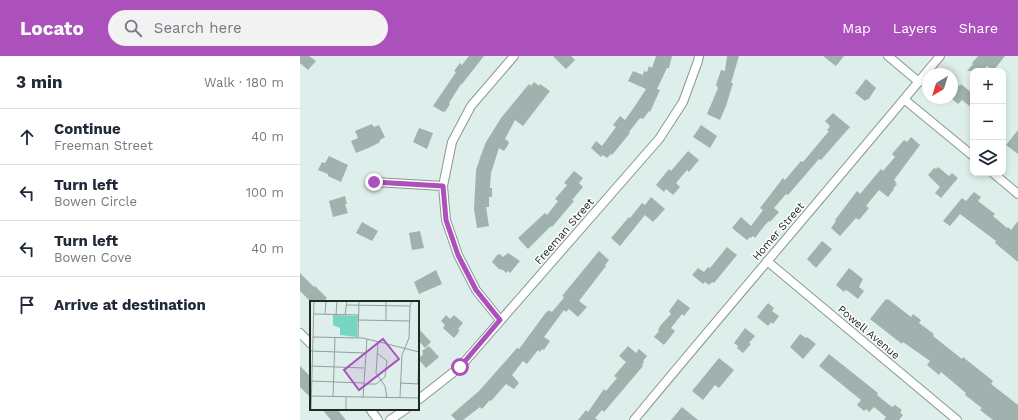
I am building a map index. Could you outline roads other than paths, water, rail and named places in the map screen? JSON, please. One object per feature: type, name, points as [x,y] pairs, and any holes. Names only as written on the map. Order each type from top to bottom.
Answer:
[{"type":"street","points":[[500,320],[476,290],[458,255],[446,220],[443,186],[452,142],[470,106],[514,56]]},
{"type":"street","name":"Freeman Street","points":[[419,399],[460,367],[659,139],[683,102],[699,56]]},
{"type":"street","points":[[888,56],[919,82]]},
{"type":"street","name":"Homer Street","points":[[634,420],[767,261],[905,100],[940,56]]},
{"type":"street","points":[[905,100],[970,154]]},
{"type":"street","points":[[997,176],[1018,194]]},
{"type":"street","points":[[374,182],[443,186]]},
{"type":"street","name":"Powell Avenue","points":[[767,261],[957,420]]},
{"type":"street","points":[[300,333],[310,343]]},
{"type":"street","points":[[371,410],[378,420]]},
{"type":"street","points":[[390,420],[405,410]]}]
